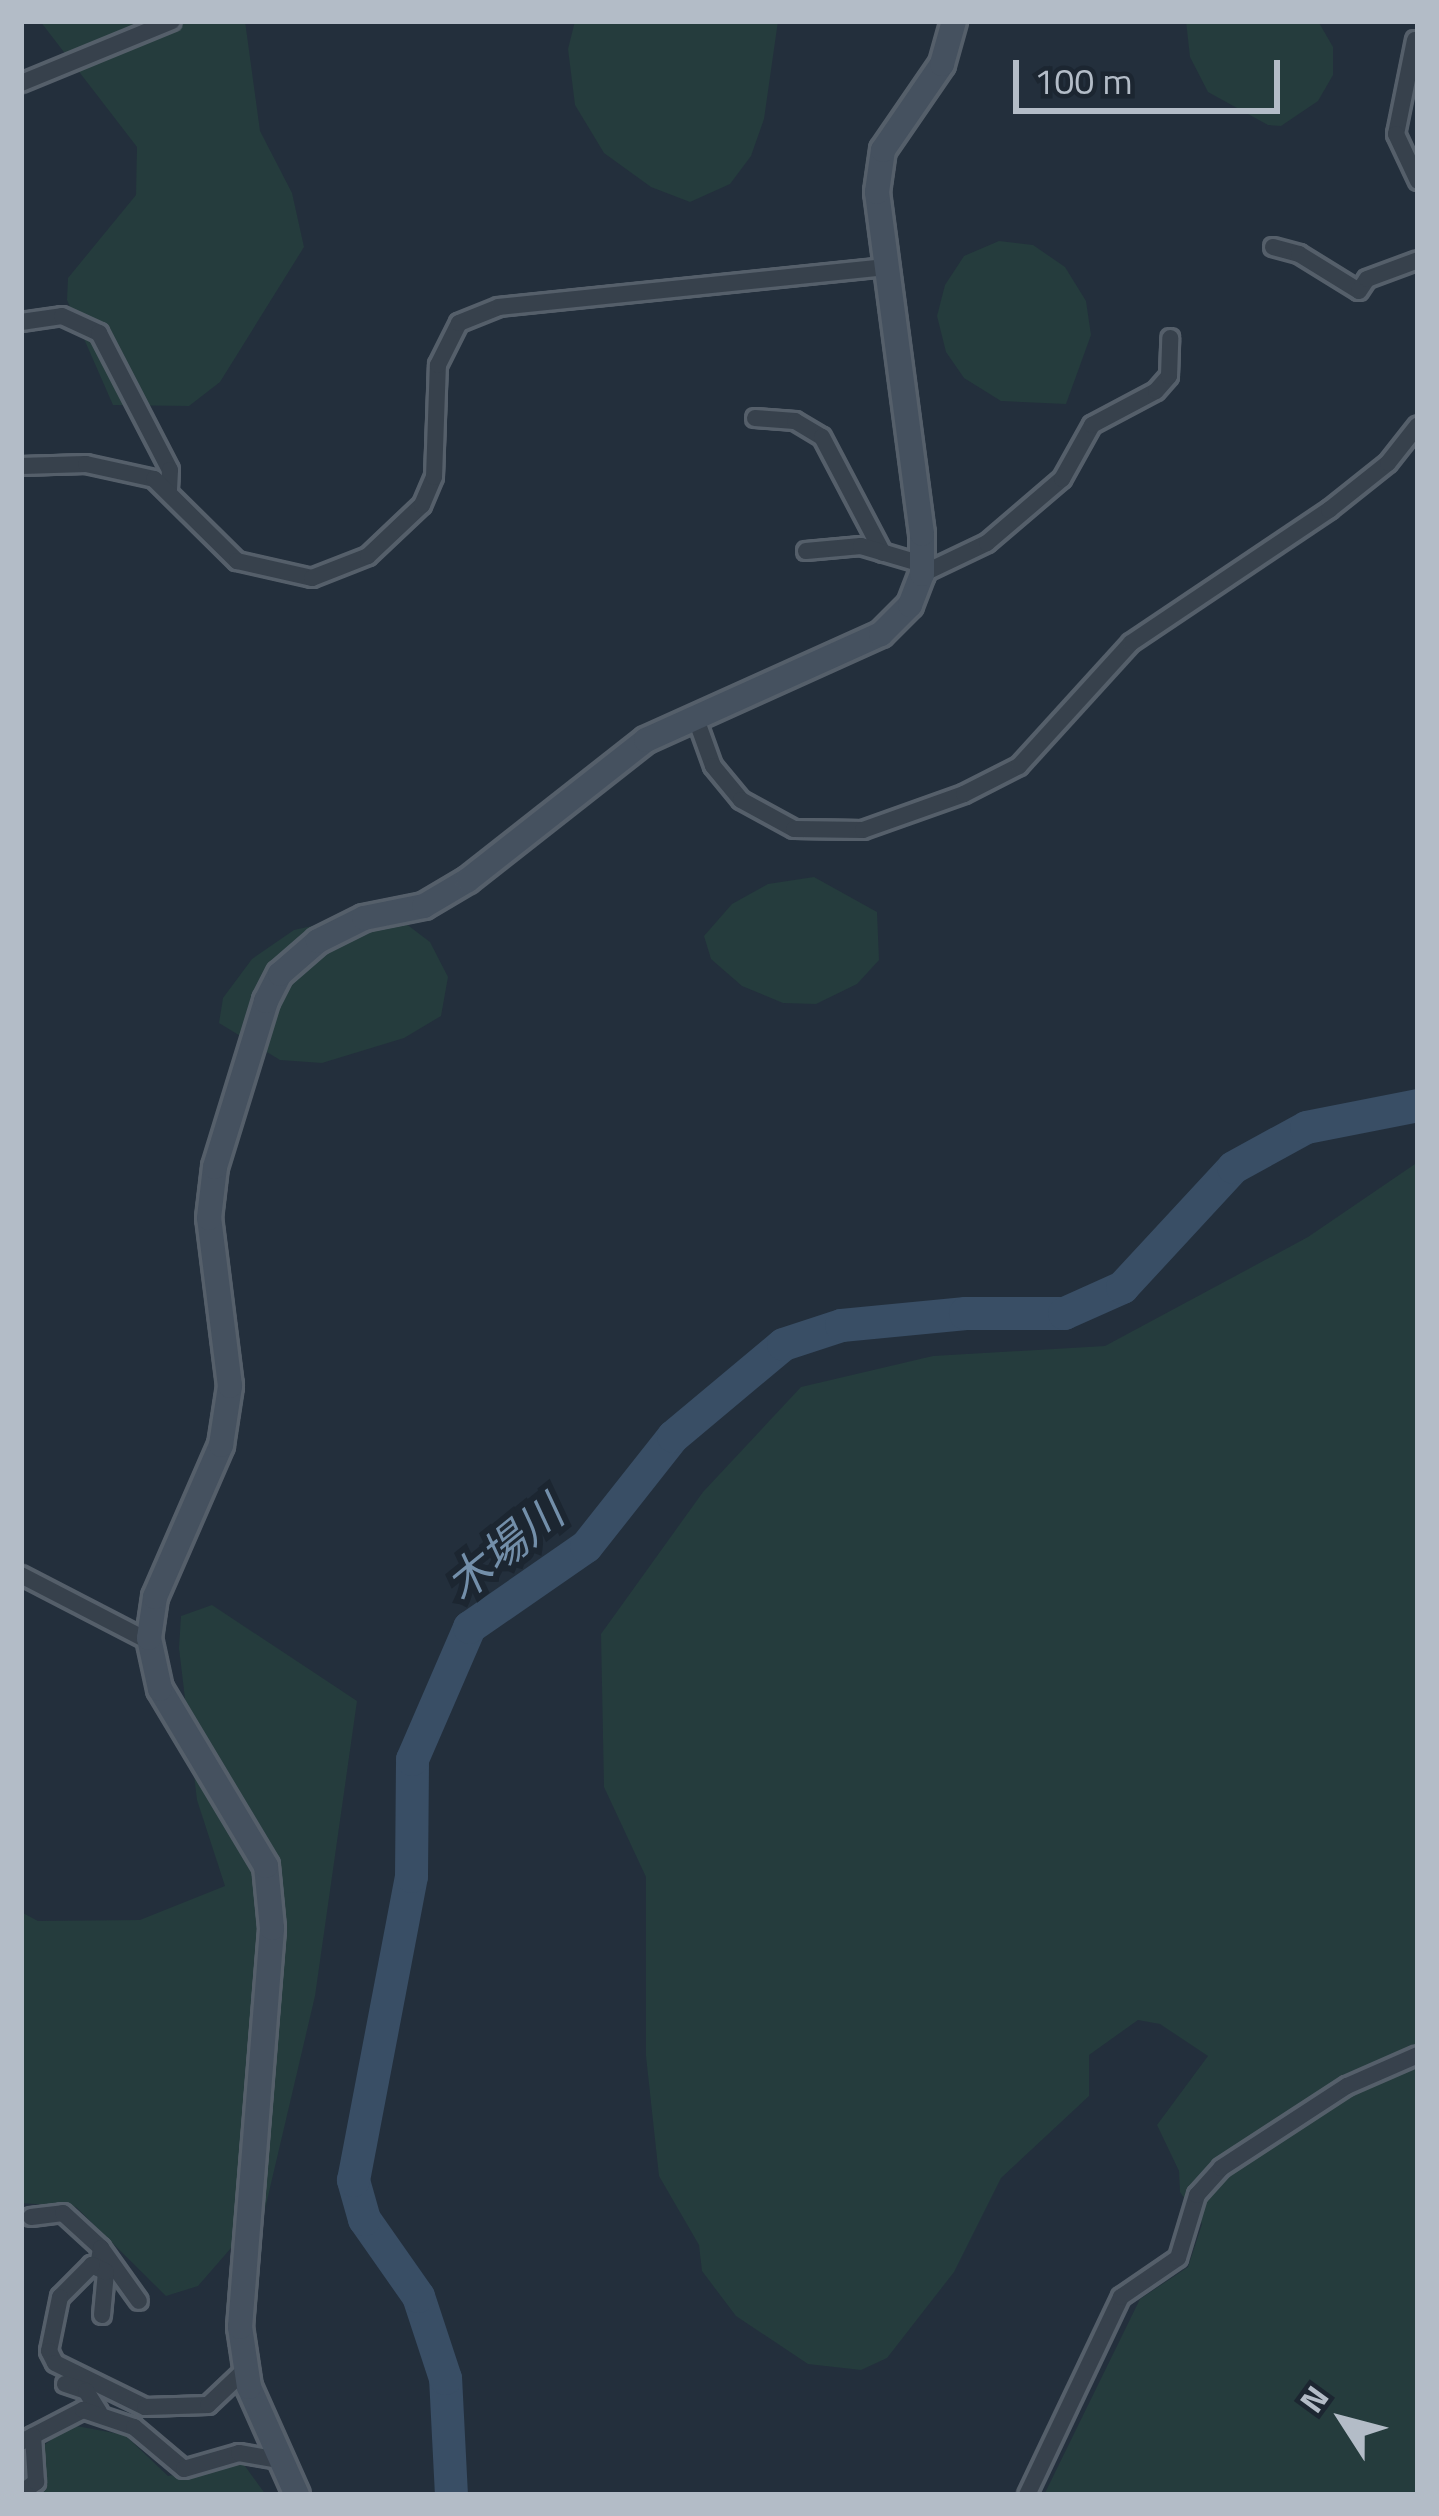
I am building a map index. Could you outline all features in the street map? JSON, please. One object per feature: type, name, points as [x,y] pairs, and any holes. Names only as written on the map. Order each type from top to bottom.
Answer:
[{"type":"street","points":[[21,83],[172,21]]},
{"type":"street","points":[[296,2495],[246,2369],[238,2280],[272,1928],[266,1866],[160,1689],[150,1642],[155,1597],[221,1445],[230,1386],[209,1218],[215,1167],[280,974],[364,918],[424,905],[468,880],[599,771],[695,716],[881,634],[910,604],[922,569],[883,267],[883,150],[942,64],[954,21]]},
{"type":"street","points":[[1415,40],[1396,134],[1418,181]]},
{"type":"street","points":[[1273,247],[1299,254],[1359,291],[1367,279],[1418,260]]},
{"type":"street","points":[[21,466],[131,470],[169,489],[237,561],[311,578],[368,556],[422,505],[434,477],[438,365],[459,322],[499,307],[883,267]]},
{"type":"street","points":[[21,322],[62,316],[99,333],[170,470],[169,489]]},
{"type":"street","points":[[806,551],[861,546],[922,569],[987,543],[1062,478],[1091,425],[1156,392],[1169,376],[1171,338]]},
{"type":"street","points":[[755,418],[795,421],[822,437],[884,553]]},
{"type":"street","points":[[695,716],[712,766],[741,800],[794,829],[863,830],[964,794],[1019,766],[1130,643],[1329,510],[1388,463],[1418,425]]},
{"type":"street","points":[[21,1575],[150,1642]]},
{"type":"street","points":[[1028,2495],[1121,2297],[1178,2258],[1197,2194],[1221,2168],[1346,2086],[1418,2055]]},
{"type":"street","points":[[31,2217],[63,2212],[100,2248],[139,2301]]},
{"type":"street","points":[[100,2248],[98,2268],[108,2289],[103,2315]]},
{"type":"street","points":[[98,2268],[74,2276],[60,2296],[49,2351],[55,2362],[145,2407],[208,2405],[246,2369]]},
{"type":"street","points":[[65,2384],[86,2391],[104,2412],[184,2468],[239,2453],[279,2460]]},
{"type":"street","points":[[104,2412],[118,2391]]},
{"type":"street","points":[[26,2440],[83,2410],[104,2412]]},
{"type":"street","points":[[21,2474],[28,2465],[26,2440]]},
{"type":"street","points":[[21,2493],[36,2482],[26,2440]]},
{"type":"green space","points":[[40,21],[245,21],[260,131],[292,193],[304,247],[220,382],[189,406],[113,405],[67,300],[68,278],[136,195],[137,147]]},
{"type":"green space","points":[[575,21],[778,21],[764,119],[751,156],[730,184],[690,202],[651,187],[604,153],[575,105],[568,49]]},
{"type":"green space","points":[[1186,21],[1318,21],[1333,47],[1333,75],[1318,101],[1281,126],[1268,125],[1208,92],[1190,57]]},
{"type":"green space","points":[[999,241],[1033,245],[1065,267],[1086,301],[1091,335],[1066,404],[1001,401],[964,378],[946,352],[937,316],[945,285],[964,256]]},
{"type":"green space","points":[[814,877],[877,912],[879,960],[857,984],[816,1004],[783,1003],[742,986],[711,959],[704,936],[732,904],[768,884]]},
{"type":"green space","points":[[353,917],[401,920],[430,942],[448,977],[441,1016],[404,1038],[322,1063],[280,1060],[219,1023],[223,998],[252,959],[294,930]]},
{"type":"green space","points":[[1418,1162],[1418,2495],[1044,2495],[1140,2299],[1188,2267],[1202,2224],[1180,2192],[1179,2171],[1157,2125],[1208,2056],[1160,2024],[1138,2020],[1089,2055],[1089,2096],[1001,2178],[954,2272],[887,2358],[861,2370],[808,2364],[736,2316],[702,2271],[699,2245],[659,2176],[646,2056],[646,1877],[604,1787],[601,1634],[703,1492],[801,1387],[933,1356],[1105,1346],[1308,1237]]},
{"type":"green space","points":[[212,1605],[357,1701],[315,1996],[265,2209],[198,2286],[166,2296],[76,2207],[21,2203],[21,1912],[38,1921],[140,1920],[225,1886],[197,1800],[179,1648],[181,1616]]},
{"type":"green space","points":[[71,2425],[125,2435],[168,2476],[242,2462],[266,2495],[21,2495],[21,2462]]},
{"type":"waterway","name":"木場川","points":[[451,2495],[445,2378],[418,2296],[364,2219],[353,2180],[411,1876],[412,1759],[469,1627],[586,1546],[673,1436],[783,1344],[841,1325],[965,1313],[1064,1313],[1122,1287],[1233,1167],[1306,1127],[1418,1105]]}]
